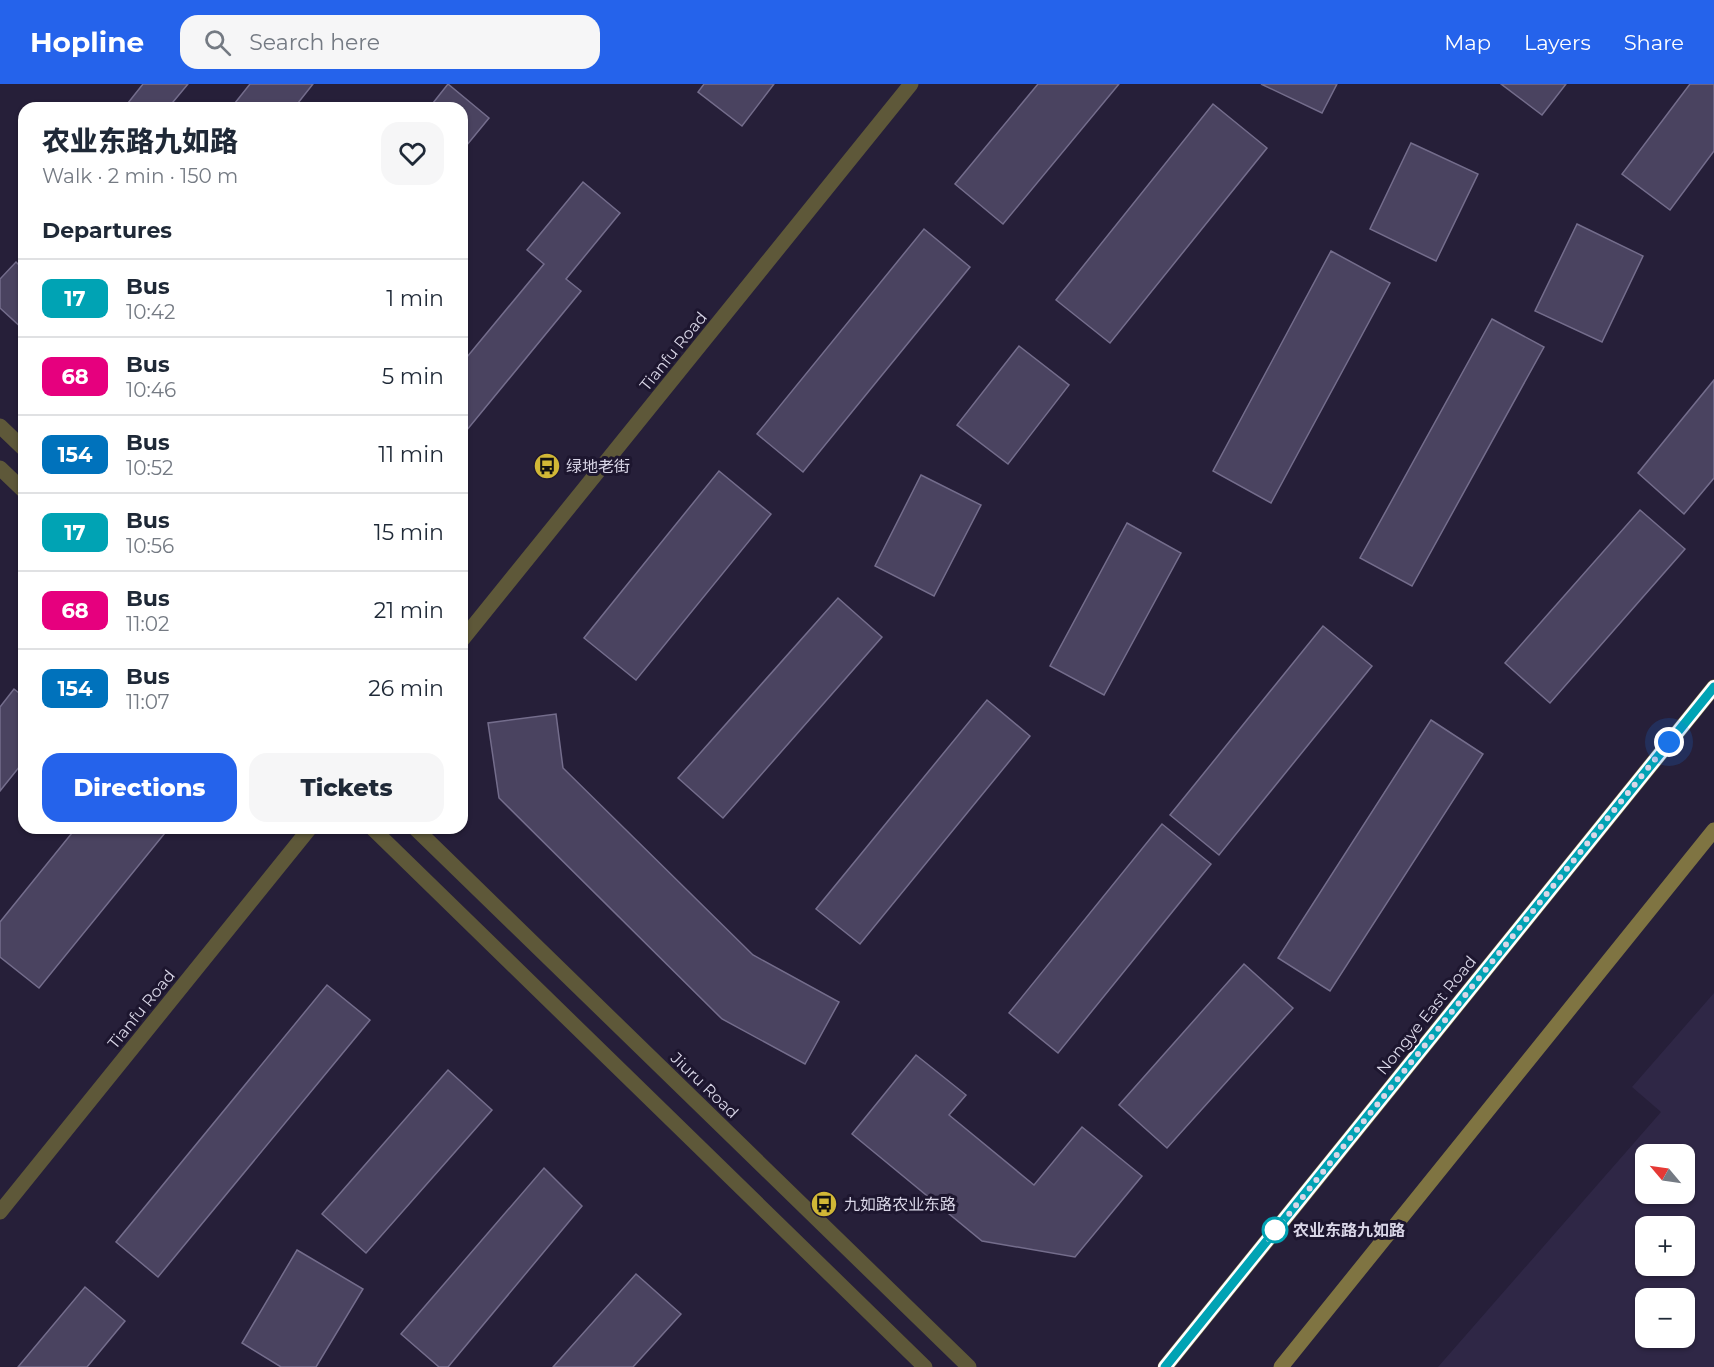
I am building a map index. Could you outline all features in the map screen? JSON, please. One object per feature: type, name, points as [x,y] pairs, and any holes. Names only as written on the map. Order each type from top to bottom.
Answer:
[{"type":"main road","name":"Nongye East Road","points":[[1165,1367],[1714,687]]},
{"type":"main road","points":[[1281,1367],[1714,830]]},
{"type":"street","name":"Tianfu Road","points":[[468,633],[911,84]]},
{"type":"street","points":[[0,426],[18,443]]},
{"type":"street","points":[[0,468],[18,485]]},
{"type":"street","name":"Tianfu Road","points":[[0,1212],[305,834]]},
{"type":"street","points":[[378,834],[925,1367]]},
{"type":"street","name":"Jiuru Road","points":[[421,834],[969,1367]]},
{"type":"shaded area","points":[[1714,993],[1714,1367],[1438,1367],[1661,1112],[1632,1087]]},
{"type":"building","points":[[143,84],[188,84],[173,102],[129,102]]},
{"type":"building","points":[[250,84],[313,84],[299,102],[236,102]]},
{"type":"building","points":[[448,84],[489,118],[468,144],[468,102],[434,102]]},
{"type":"building","points":[[704,84],[774,84],[742,126],[698,92]]},
{"type":"building","points":[[1038,84],[1119,84],[1003,224],[955,184]]},
{"type":"building","points":[[1261,84],[1337,84],[1322,113]]},
{"type":"building","points":[[1501,84],[1566,84],[1542,115]]},
{"type":"building","points":[[1690,84],[1714,84],[1714,151],[1670,210],[1622,174]]},
{"type":"building","points":[[1213,104],[1267,148],[1110,343],[1056,300]]},
{"type":"building","points":[[1411,143],[1478,174],[1436,261],[1370,229]]},
{"type":"building","points":[[583,182],[620,213],[566,279],[581,291],[468,429],[468,356],[544,264],[527,250]]},
{"type":"building","points":[[1577,224],[1643,256],[1602,342],[1535,311]]},
{"type":"building","points":[[924,229],[970,267],[803,472],[757,434]]},
{"type":"building","points":[[1331,251],[1390,283],[1271,503],[1213,471]]},
{"type":"building","points":[[16,262],[18,264],[18,324],[0,308],[0,279]]},
{"type":"building","points":[[1492,319],[1544,347],[1412,586],[1360,558]]},
{"type":"building","points":[[1019,346],[1069,385],[1008,464],[957,425]]},
{"type":"building","points":[[1714,380],[1714,478],[1684,514],[1638,473]]},
{"type":"building","points":[[719,471],[771,514],[636,680],[584,638]]},
{"type":"building","points":[[921,475],[981,505],[934,596],[875,566]]},
{"type":"building","points":[[1640,510],[1685,549],[1550,703],[1505,663]]},
{"type":"building","points":[[1127,523],[1181,553],[1104,695],[1050,666]]},
{"type":"building","points":[[838,598],[882,637],[723,818],[678,778]]},
{"type":"building","points":[[1323,626],[1372,666],[1219,855],[1170,815]]},
{"type":"building","points":[[14,689],[18,692],[18,768],[0,791],[0,707]]},
{"type":"building","points":[[987,700],[1030,736],[860,944],[816,909]]},
{"type":"building","points":[[556,714],[563,768],[753,955],[839,1002],[805,1064],[722,1019],[499,798],[488,723]]},
{"type":"building","points":[[1431,720],[1483,754],[1330,991],[1278,958]]},
{"type":"building","points":[[1162,824],[1211,864],[1058,1053],[1009,1013]]},
{"type":"building","points":[[71,834],[164,834],[39,988],[0,957],[0,922]]},
{"type":"building","points":[[1244,964],[1293,1008],[1167,1148],[1119,1105]]},
{"type":"building","points":[[327,985],[370,1020],[158,1277],[116,1242]]},
{"type":"building","points":[[916,1055],[966,1095],[949,1115],[1034,1185],[1082,1127],[1142,1176],[1075,1257],[982,1241],[852,1134]]},
{"type":"building","points":[[448,1070],[492,1110],[366,1253],[322,1214]]},
{"type":"building","points":[[544,1168],[582,1206],[448,1367],[439,1367],[401,1334]]},
{"type":"building","points":[[297,1250],[363,1289],[316,1367],[281,1367],[242,1343]]},
{"type":"building","points":[[636,1274],[681,1314],[633,1367],[553,1367]]},
{"type":"building","points":[[85,1287],[125,1321],[87,1367],[18,1367]]},
{"type":"bus line","name":"17","points":[[1165,1367],[1714,687]]},
{"type":"place","name":"绿地老街","points":[[547,466]]},
{"type":"place","name":"九如路农业东路","points":[[824,1204]]},
{"type":"place","name":"农业东路九如路","points":[[1275,1230]]},
{"type":"route","points":[[1275,1230],[1269,1239],[1669,742]]}]
